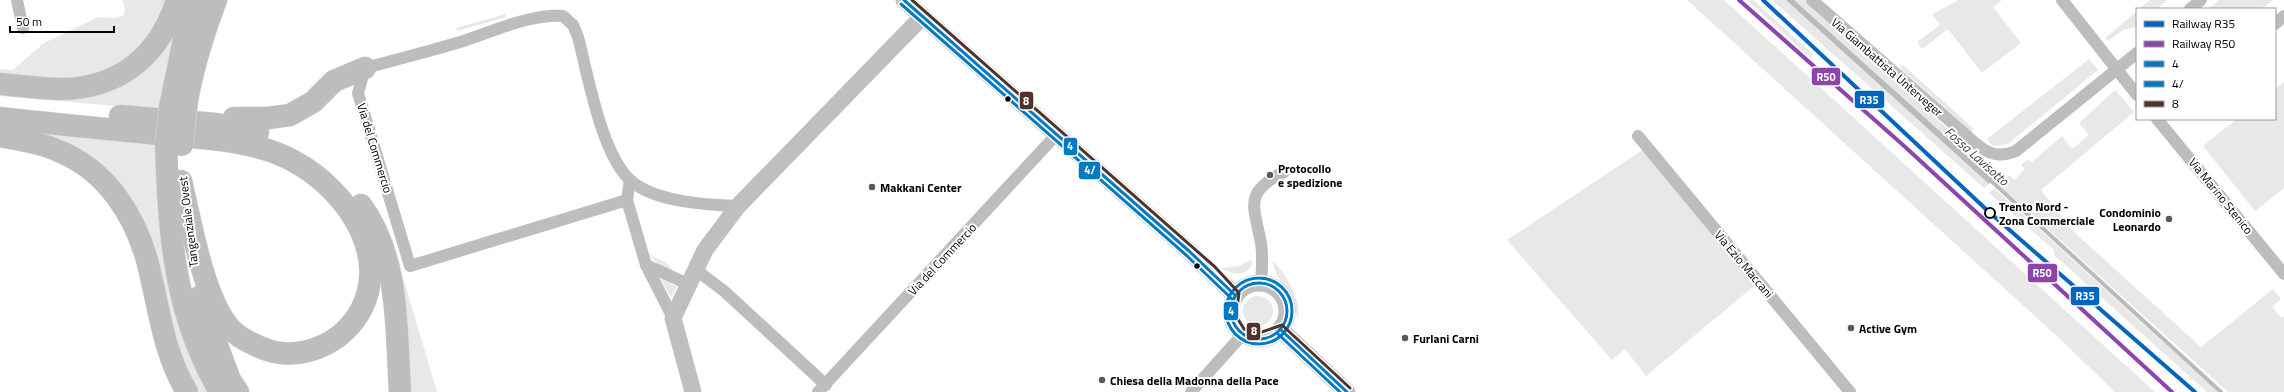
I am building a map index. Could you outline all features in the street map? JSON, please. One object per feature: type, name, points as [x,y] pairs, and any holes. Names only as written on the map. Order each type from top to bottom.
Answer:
[{"type":"highway","points":[[0,84],[63,89],[100,84],[118,76],[134,66],[164,33],[177,0]]},
{"type":"highway","name":"Tangenziale Ovest","points":[[198,0],[184,39],[174,144],[169,220],[182,294],[200,353],[220,392]]},
{"type":"highway","name":"Tangenziale Ovest","points":[[178,107],[189,89],[201,41],[216,0]]},
{"type":"highway","points":[[216,124],[233,118],[268,118],[290,115],[313,102],[334,81],[365,68]]},
{"type":"highway","points":[[0,107],[216,124],[266,134],[294,146],[326,167],[349,189],[368,214],[378,232],[390,271],[396,324],[400,392]]},
{"type":"highway","points":[[0,118],[191,137],[257,146],[296,162],[320,179],[340,200],[359,226],[367,247],[371,275],[368,294],[358,316],[348,329],[329,343],[295,354],[280,354],[268,351],[248,342],[229,328],[218,312],[208,287],[181,181]]},
{"type":"highway","points":[[0,136],[35,142],[62,152],[86,165],[105,183],[124,206],[138,233],[147,260],[161,329],[170,358],[187,392]]},
{"type":"highway","name":"Tangenziale Ovest","points":[[174,144],[197,290],[228,373],[238,392]]},
{"type":"street","points":[[17,0],[23,28]]},
{"type":"street","points":[[904,0],[1189,251],[1235,295]]},
{"type":"street","name":"Via Giambattista Unterveger","points":[[1812,0],[1975,143],[1986,152],[1994,155],[2004,156],[2016,151],[2136,54]]},
{"type":"street","points":[[2062,0],[2136,94]]},
{"type":"street","points":[[2191,8],[2201,0]]},
{"type":"street","points":[[365,68],[456,44],[545,16],[563,16],[573,25],[578,37],[598,115],[614,159],[630,180],[646,190],[670,198],[704,205],[738,206]]},
{"type":"street","points":[[673,318],[705,250],[738,206],[922,16]]},
{"type":"street","points":[[2276,23],[2284,16]]},
{"type":"street","name":"Via del Commercio","points":[[365,68],[358,93],[410,266],[627,200]]},
{"type":"street","name":"Via Marino Stenico","points":[[2159,120],[2281,265]]},
{"type":"street","name":"Via del Commercio","points":[[695,269],[724,291],[822,388],[1057,134]]},
{"type":"street","name":"Via Ezio Maccani","points":[[1638,136],[1850,392]]},
{"type":"street","points":[[1261,283],[1261,245],[1254,218],[1254,201],[1259,189],[1272,178],[1284,172]]},
{"type":"street","points":[[630,180],[627,200],[646,265],[673,318],[693,392]]},
{"type":"street","points":[[646,265],[688,284]]},
{"type":"street","points":[[1261,283],[1276,289],[1285,302],[1286,318],[1280,330],[1270,336],[1260,339],[1243,334],[1234,325],[1231,315],[1231,305],[1235,295],[1247,285],[1261,283]]},
{"type":"street","points":[[1280,330],[1347,392]]},
{"type":"street","points":[[1190,392],[1243,334]]},
{"type":"shaded area","points":[[122,0],[170,0],[158,30],[125,65],[79,79],[0,77],[0,69],[13,70],[44,43],[98,17],[116,18],[124,15],[125,8]]},
{"type":"shaded area","points":[[1687,0],[1724,0],[2155,392],[2115,392],[2060,339]]},
{"type":"shaded area","points":[[1747,0],[1753,0],[1813,54],[1812,59]]},
{"type":"shaded area","points":[[1772,0],[1786,0],[1989,184],[1984,188]]},
{"type":"shaded area","points":[[1786,0],[1794,0],[1993,179],[1989,184]]},
{"type":"shaded area","points":[[1794,0],[1805,0],[1998,174],[1993,179]]},
{"type":"shaded area","points":[[1959,0],[2002,0],[1993,7],[2021,43],[1982,73],[1948,29],[1922,49],[1917,42],[1940,25],[1932,14]]},
{"type":"shaded area","points":[[2150,0],[2167,0],[2158,8],[2140,8]]},
{"type":"shaded area","points":[[2219,0],[2273,0],[2263,8],[2209,8]]},
{"type":"shaded area","points":[[181,8],[162,110],[0,96],[0,91],[96,91]]},
{"type":"shaded area","points":[[2136,12],[2136,27],[2123,30],[2108,41],[2105,38]]},
{"type":"shaded area","points":[[506,14],[506,17],[457,31],[456,28]]},
{"type":"shaded area","points":[[2089,59],[2098,70],[2008,144],[1993,146],[1987,139]]},
{"type":"shaded area","points":[[1903,65],[1974,129],[1971,132],[1900,68]]},
{"type":"shaded area","points":[[2284,82],[2284,188],[2255,211],[2203,146],[2236,120],[2276,120],[2276,88]]},
{"type":"shaded area","points":[[2115,90],[2134,112],[2041,190],[2074,232],[2201,347],[2273,289],[2281,299],[2272,307],[2281,318],[2284,316],[2284,392],[2228,392],[1998,184],[2009,175],[2014,180],[2025,169],[2021,165],[2027,160],[2032,162],[2062,136],[2072,149],[2089,135],[2079,123]]},
{"type":"shaded area","points":[[12,129],[159,142],[212,392],[196,392],[183,369],[133,205]]},
{"type":"shaded area","points":[[1644,149],[1754,286],[1646,376],[1625,349],[1612,360],[1507,240]]},
{"type":"shaded area","points":[[1994,188],[2218,392],[2207,392],[2054,255],[2054,250],[1989,193]]},
{"type":"shaded area","points":[[393,244],[437,392],[407,392]]},
{"type":"shaded area","points":[[649,254],[666,263],[680,277],[661,268]]},
{"type":"shaded area","points":[[1250,260],[1253,262],[1244,273],[1235,273],[1221,268],[1239,266]]},
{"type":"shaded area","points":[[1272,261],[1283,272],[1292,288],[1298,305],[1298,320],[1292,297],[1277,276]]},
{"type":"shaded area","points":[[660,278],[677,287],[671,297]]},
{"type":"shaded area","points":[[1258,296],[1269,300],[1273,311],[1269,322],[1258,326],[1247,322],[1243,311],[1247,300]]},
{"type":"waterway","name":"Fossa Lavisotto","points":[[1988,178],[2221,392]]},
{"type":"rail line","name":"R50","points":[[1739,0],[1903,145],[2172,392]]},
{"type":"rail line","name":"R35","points":[[1763,0],[1989,212],[2195,392]]},
{"type":"transit line","name":"4","points":[[904,0],[1189,251],[1235,295]]},
{"type":"transit line","name":"8","points":[[912,0],[1215,267],[1239,293],[1236,316],[1244,329],[1259,333],[1282,325],[1350,388]]},
{"type":"transit line","name":"4/","points":[[901,4],[1186,255],[1232,299]]},
{"type":"transit line","name":"4/","points":[[1259,278],[1272,281],[1282,288],[1289,298],[1292,311],[1289,324],[1282,334],[1272,341],[1259,344],[1246,341],[1236,334],[1229,324],[1226,311],[1229,298],[1236,288],[1246,281],[1259,278]]},
{"type":"transit line","name":"4","points":[[1259,283],[1270,285],[1279,291],[1285,300],[1287,311],[1285,322],[1279,331],[1270,337],[1259,339],[1248,337],[1239,331],[1233,322],[1231,311],[1233,300],[1239,291],[1248,285],[1259,283]]},
{"type":"transit line","name":"4","points":[[1280,329],[1347,392]]},
{"type":"transit line","name":"4/","points":[[1277,333],[1340,392]]},
{"type":"place","name":"Protocollo e spedizione","points":[[1270,175]]},
{"type":"place","name":"Makkani Center","points":[[872,187]]},
{"type":"place","name":"Trento Nord - Zona Commerciale","points":[[1990,213]]},
{"type":"place","name":"Condominio Leonardo","points":[[2169,219]]},
{"type":"place","name":"Active Gym","points":[[1851,328]]},
{"type":"place","name":"Furlani Carni","points":[[1405,338]]},
{"type":"place","name":"Chiesa della Madonna della Pace","points":[[1102,380]]}]
